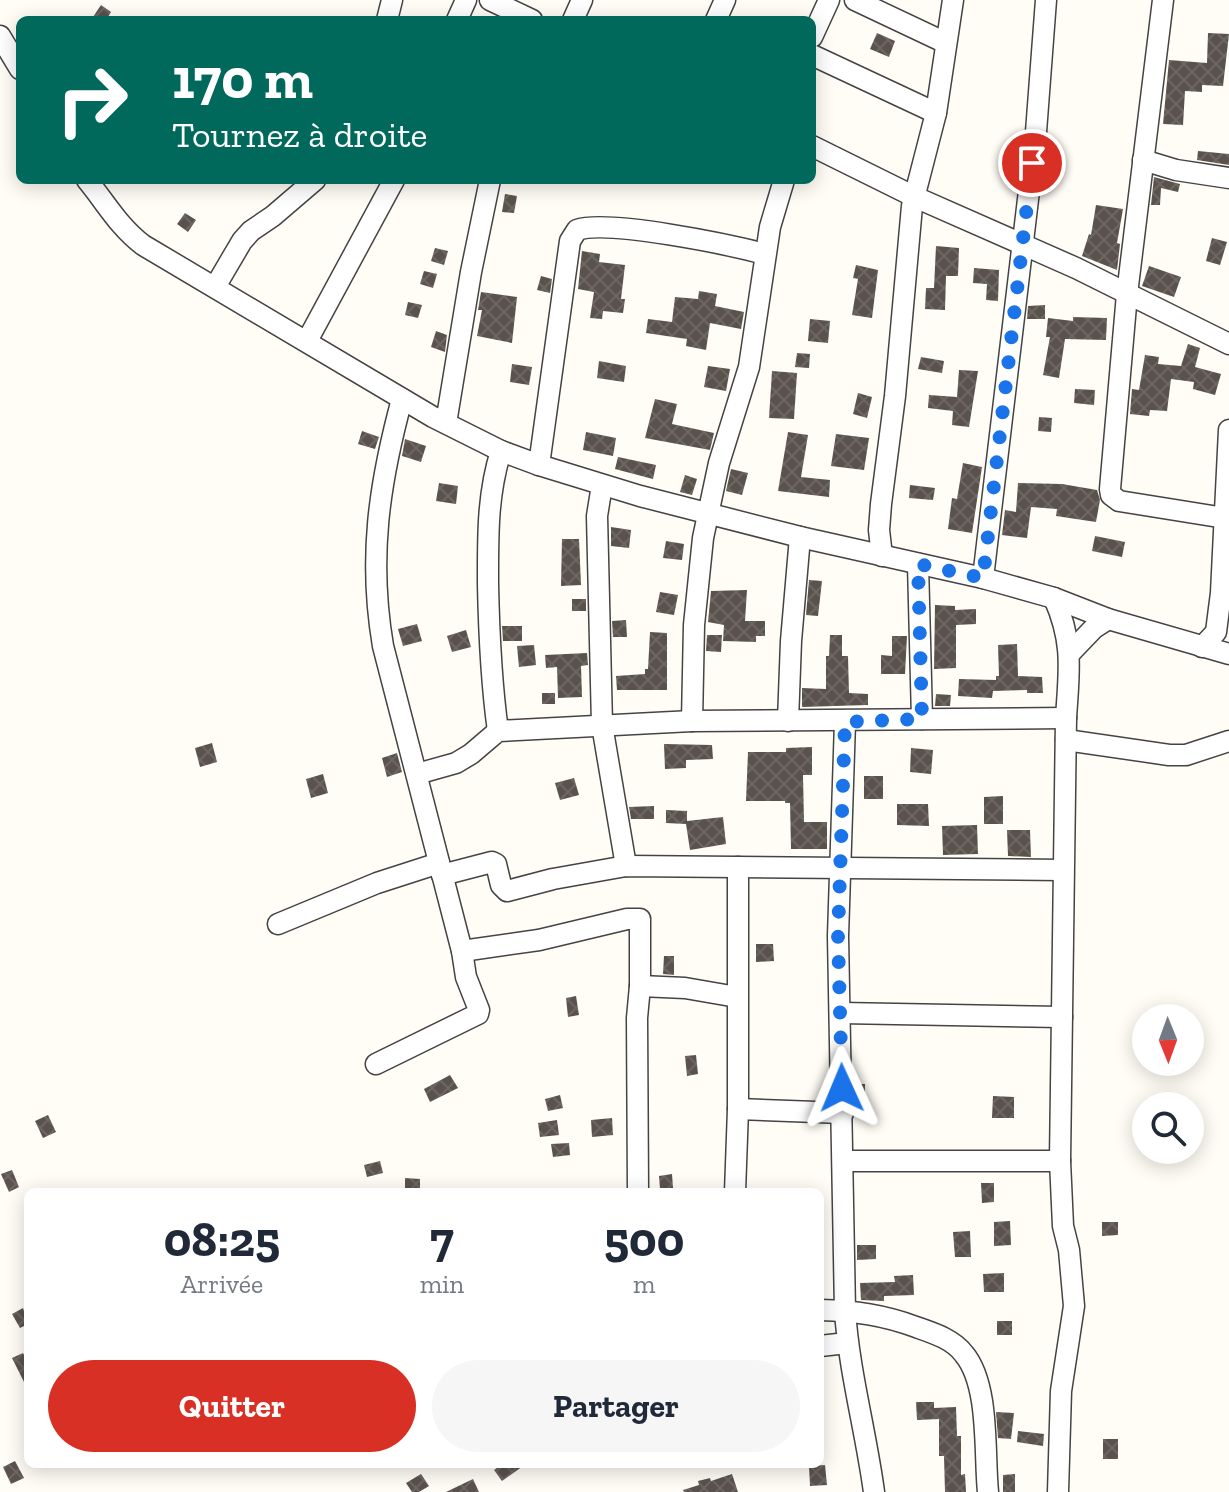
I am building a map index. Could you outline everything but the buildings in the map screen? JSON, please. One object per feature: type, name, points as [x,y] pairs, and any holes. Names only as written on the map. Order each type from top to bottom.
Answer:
[{"type":"street","points":[[490,0],[524,16]]},
{"type":"street","points":[[816,28],[829,0]]},
{"type":"street","points":[[855,0],[946,43]]},
{"type":"street","points":[[882,556],[879,530],[881,504],[915,197],[936,113],[953,0]]},
{"type":"street","points":[[983,578],[1036,132],[1046,0]]},
{"type":"street","points":[[1163,0],[1127,294],[1111,495],[1119,501],[1225,518]]},
{"type":"street","points":[[0,36],[16,62]]},
{"type":"street","points":[[816,57],[936,113]]},
{"type":"street","points":[[816,148],[1229,344]]},
{"type":"street","points":[[1143,160],[1176,170],[1229,178]]},
{"type":"street","points":[[90,184],[111,215],[129,234],[402,399],[501,451],[602,485],[707,513],[983,578],[1054,598],[1108,619],[1209,639],[1229,652]]},
{"type":"street","points":[[215,287],[251,231],[310,184]]},
{"type":"street","points":[[307,341],[392,184]]},
{"type":"street","points":[[446,423],[489,184]]},
{"type":"street","points":[[692,721],[698,569],[707,513],[749,367],[765,254],[783,184]]},
{"type":"street","points":[[539,465],[570,241],[577,230],[595,227],[681,237],[765,254]]},
{"type":"street","points":[[376,1064],[395,1052],[478,1014],[383,646],[374,578],[386,465],[402,399]]},
{"type":"street","points":[[1209,639],[1223,573],[1229,430]]},
{"type":"street","points":[[498,731],[489,651],[487,529],[494,474],[501,451]]},
{"type":"street","points":[[602,485],[597,516],[602,725],[626,866]]},
{"type":"street","points":[[788,721],[800,537]]},
{"type":"street","points":[[918,564],[922,719]]},
{"type":"street","points":[[1054,598],[1066,629],[1070,653],[1063,870],[1060,1161],[1063,1226],[1074,1306],[1061,1391],[1058,1492]]},
{"type":"street","points":[[1070,653],[1094,628],[1108,619]]},
{"type":"street","points":[[417,774],[456,763],[498,731],[692,721],[1066,718]]},
{"type":"street","points":[[845,722],[838,936],[845,1311],[847,1343],[874,1492]]},
{"type":"street","points":[[1066,740],[1169,755],[1186,755],[1229,741]]},
{"type":"street","points":[[278,924],[377,883],[440,869],[494,863],[501,885],[507,891],[626,866],[1063,870]]},
{"type":"street","points":[[735,1188],[738,867]]},
{"type":"street","points":[[462,951],[539,940],[640,919],[638,1188]]},
{"type":"street","points":[[640,986],[685,988],[737,997]]},
{"type":"street","points":[[841,1013],[1062,1017]]},
{"type":"street","points":[[738,1109],[843,1113]]},
{"type":"street","points":[[843,1161],[1060,1161]]},
{"type":"street","points":[[824,1310],[875,1313],[940,1336],[964,1353],[976,1378],[981,1401],[988,1492]]},
{"type":"street","points":[[824,1346],[847,1343]]},
{"type":"route","points":[[842,1088],[838,936],[845,722],[922,719],[918,564],[983,578],[1032,163]]}]
